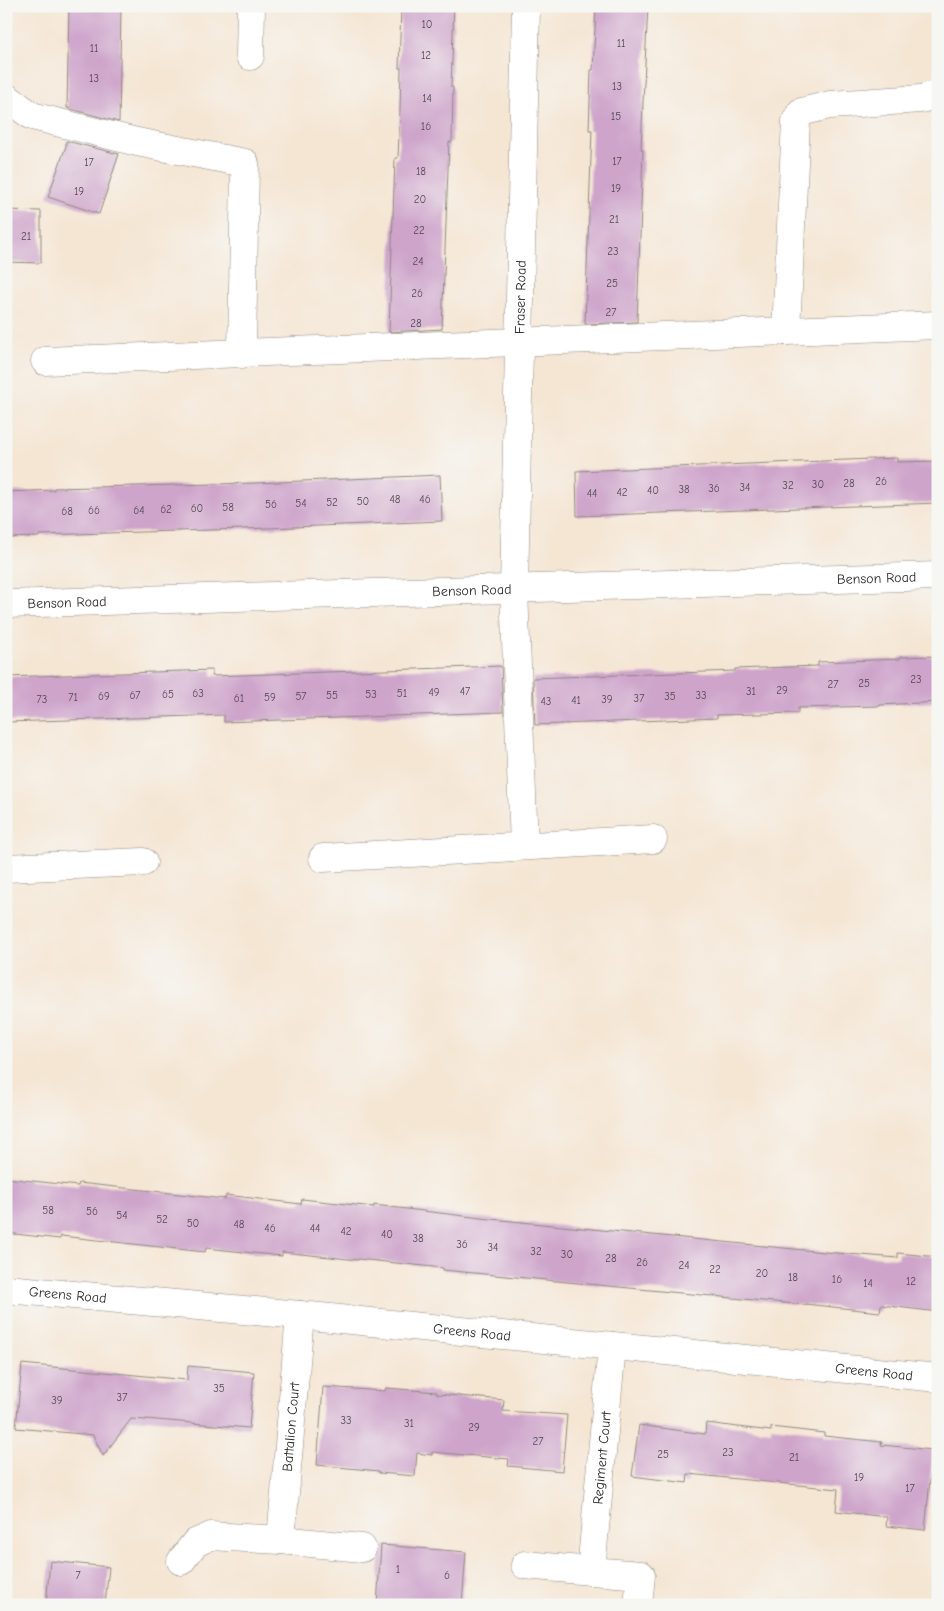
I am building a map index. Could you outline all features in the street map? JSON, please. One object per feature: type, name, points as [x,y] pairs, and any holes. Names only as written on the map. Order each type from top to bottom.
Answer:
[{"type":"street","points":[[250,6],[250,56]]},
{"type":"street","name":"Fraser Road","points":[[524,845],[514,590],[526,6]]},
{"type":"street","points":[[786,331],[796,121],[801,112],[830,105],[921,99],[938,94]]},
{"type":"street","points":[[6,97],[32,116],[137,142],[246,164],[242,354]]},
{"type":"street","points":[[45,361],[938,325]]},
{"type":"street","name":"Benson Road","points":[[6,604],[938,576]]},
{"type":"street","points":[[323,858],[653,839]]},
{"type":"street","points":[[6,868],[143,862]]},
{"type":"street","name":"Greens Road","points":[[6,1289],[300,1315],[938,1378]]},
{"type":"street","name":"Battalion Court","points":[[281,1540],[300,1315]]},
{"type":"street","name":"Regiment Court","points":[[591,1571],[612,1346]]},
{"type":"street","points":[[181,1561],[195,1543],[211,1536],[281,1540],[362,1548]]},
{"type":"street","points":[[525,1565],[641,1575],[638,1605]]},
{"type":"building","points":[[69,6],[121,6],[119,122],[67,108]]},
{"type":"building","points":[[401,6],[454,6],[451,87],[453,87],[452,142],[449,142],[442,329],[389,332],[395,158],[398,158],[400,110]]},
{"type":"building","points":[[596,6],[648,6],[641,149],[643,150],[637,322],[585,324],[592,130],[589,130],[591,70],[593,70]]},
{"type":"building","points":[[66,141],[119,154],[99,214],[48,197],[66,146]]},
{"type":"building","points":[[6,210],[41,211],[41,263],[6,262]]},
{"type":"building","points":[[897,458],[897,462],[938,461],[938,503],[577,516],[576,471]]},
{"type":"building","points":[[440,475],[442,521],[39,535],[39,537],[6,538],[6,492],[54,490],[54,488],[256,483]]},
{"type":"building","points":[[938,656],[938,702],[880,706],[798,708],[798,713],[717,715],[717,718],[535,725],[533,678],[735,671],[735,669],[818,666],[818,662]]},
{"type":"building","points":[[501,666],[503,712],[224,722],[224,715],[6,722],[6,677],[212,670],[212,676]]},
{"type":"building","points":[[6,1178],[78,1186],[79,1183],[225,1199],[226,1195],[301,1204],[302,1199],[374,1207],[374,1205],[481,1218],[824,1252],[898,1258],[898,1253],[938,1257],[938,1312],[881,1305],[880,1312],[443,1270],[443,1268],[282,1252],[282,1256],[206,1248],[205,1252],[61,1236],[60,1239],[6,1233]]},
{"type":"building","points":[[22,1364],[187,1380],[188,1366],[254,1372],[249,1428],[131,1419],[103,1456],[93,1435],[16,1428]]},
{"type":"building","points":[[323,1387],[385,1391],[386,1388],[437,1392],[437,1394],[504,1400],[503,1411],[567,1415],[562,1471],[508,1466],[509,1459],[432,1452],[432,1455],[417,1453],[415,1476],[317,1465]]},
{"type":"building","points":[[706,1423],[771,1431],[771,1427],[824,1433],[824,1436],[882,1442],[881,1445],[933,1450],[925,1530],[886,1526],[887,1517],[836,1511],[838,1489],[688,1474],[687,1483],[632,1476],[639,1425],[705,1434]]},
{"type":"building","points":[[381,1545],[466,1552],[462,1605],[377,1605]]},
{"type":"building","points":[[50,1561],[109,1567],[105,1605],[46,1605]]}]
